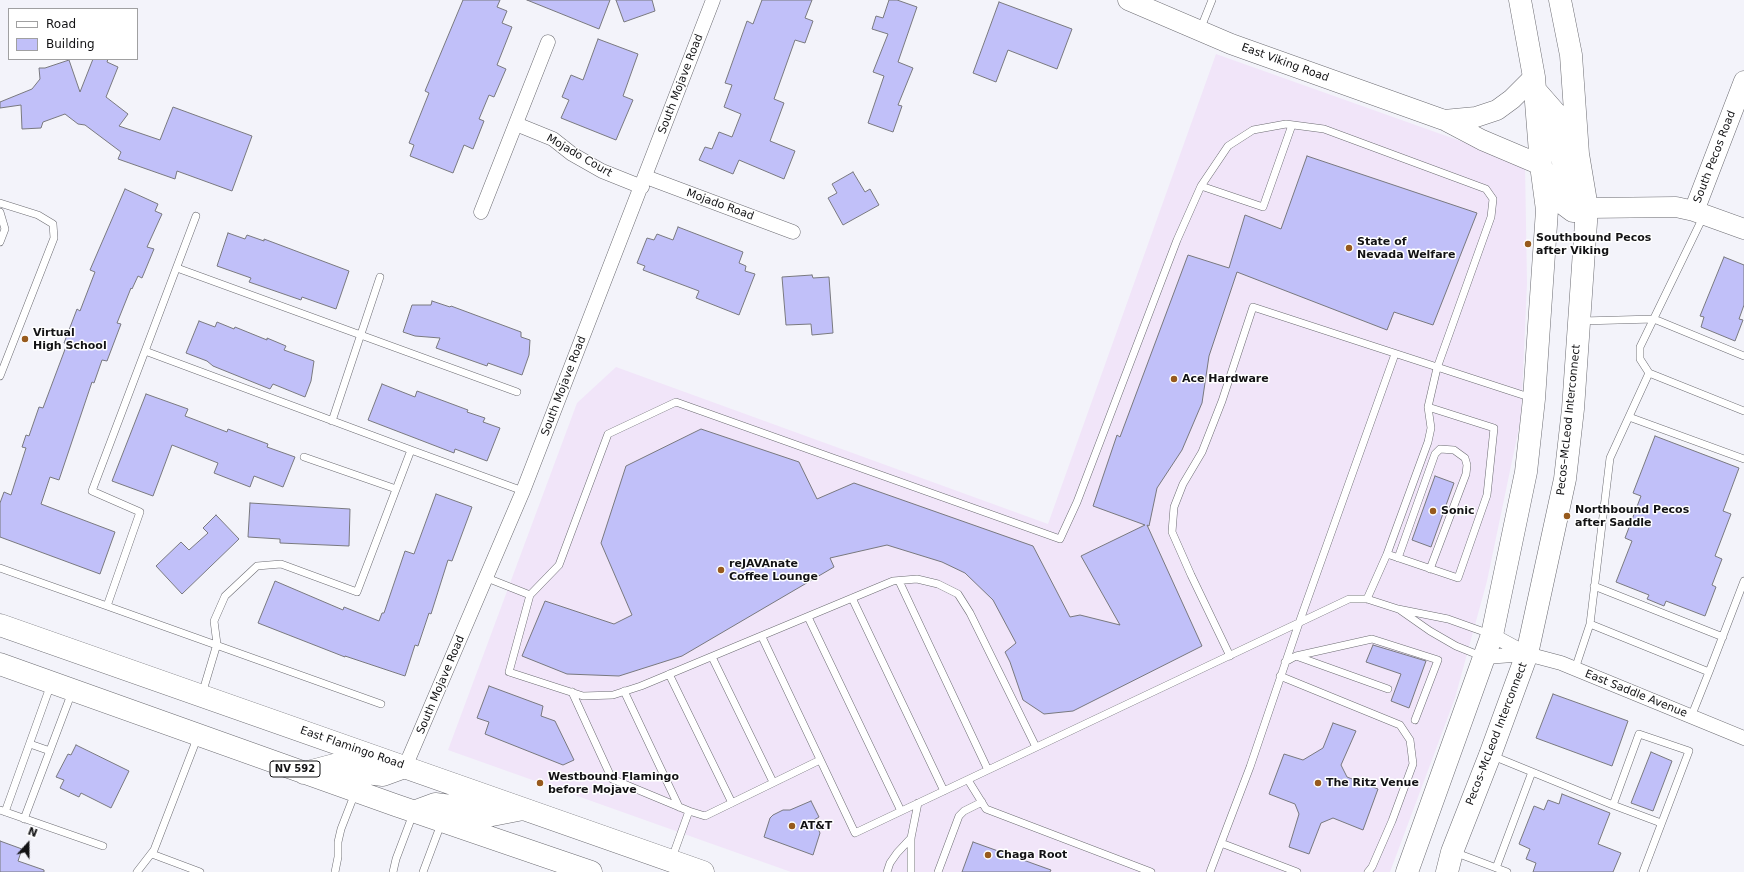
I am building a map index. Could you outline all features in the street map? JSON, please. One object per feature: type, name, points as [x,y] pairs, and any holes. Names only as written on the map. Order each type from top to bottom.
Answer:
[{"type":"main road","points":[[1407,872],[1492,635],[1526,472],[1534,399],[1547,210],[1541,165],[1535,83],[1520,0]]},
{"type":"main road","name":"Pecos–McLeod Interconnect","points":[[1450,862],[1527,654],[1565,478],[1580,322],[1587,208],[1578,154],[1571,55],[1560,0]]},
{"type":"main road","points":[[1535,83],[1556,114],[1563,162],[1565,205],[1573,211],[1587,208]]},
{"type":"main road","name":"East Flamingo Road","points":[[0,625],[703,872]]},
{"type":"main road","points":[[0,642],[34,637]]},
{"type":"main road","name":"NV 592","points":[[0,664],[414,812],[442,820],[591,872]]},
{"type":"main road","points":[[304,773],[338,764],[366,773],[383,775],[406,767]]},
{"type":"main road","points":[[414,812],[422,807],[435,804],[451,806],[482,817],[524,809]]},
{"type":"street","name":"South Mojave Road","points":[[406,767],[523,491],[644,182],[713,0]]},
{"type":"street","name":"East Viking Road","points":[[1128,0],[1231,44],[1444,120],[1482,140],[1541,165]]},
{"type":"street","points":[[481,212],[548,42]]},
{"type":"street","name":"South Pecos Road","points":[[1699,213],[1744,81]]},
{"type":"street","name":"East Viking Road","points":[[1444,120],[1476,116],[1497,110],[1535,83]]},
{"type":"street","name":"Mojado Court","points":[[516,124],[553,139],[572,154],[602,171],[644,182]]},
{"type":"street","name":"Mojado Road","points":[[644,182],[794,232]]},
{"type":"street","points":[[1587,208],[1676,207],[1699,213],[1744,229]]},
{"type":"street","name":"East Saddle Avenue","points":[[1492,635],[1527,654],[1561,663],[1744,738]]},
{"type":"street","name":"East Saddle Avenue","points":[[1485,657],[1527,654]]},
{"type":"lane","points":[[1200,30],[1212,0]]},
{"type":"lane","points":[[1036,747],[970,613],[958,594],[938,584],[917,579],[893,581],[762,637],[613,695],[583,696],[509,672],[530,595],[559,565],[608,434],[676,402],[1060,539],[1077,502],[1177,240],[1201,186],[1228,146],[1253,130],[1286,124],[1332,131],[1486,189],[1493,199],[1491,217],[1437,368],[1428,407],[1431,428],[1428,442],[1387,554],[1367,599]]},
{"type":"lane","points":[[1201,186],[1263,207],[1292,124]]},
{"type":"lane","points":[[0,203],[38,215],[53,224],[54,238],[2,366],[0,376]]},
{"type":"lane","points":[[0,212],[5,229],[0,242]]},
{"type":"lane","points":[[1699,213],[1654,319],[1640,347],[1640,359],[1649,373],[1744,411]]},
{"type":"lane","points":[[107,606],[140,512],[92,491],[196,216]]},
{"type":"lane","points":[[176,268],[517,392]]},
{"type":"lane","points":[[332,421],[380,277]]},
{"type":"lane","points":[[1230,656],[1172,532],[1174,507],[1183,484],[1202,452],[1253,307],[1534,399]]},
{"type":"lane","points":[[1580,322],[1654,319],[1744,356]]},
{"type":"lane","points":[[145,351],[523,491]]},
{"type":"lane","points":[[1210,872],[1250,767],[1280,676],[1395,354]]},
{"type":"lane","points":[[1574,669],[1590,624],[1610,458],[1649,373]]},
{"type":"lane","points":[[1387,554],[1458,578],[1487,495],[1494,428],[1428,407]]},
{"type":"lane","points":[[1629,416],[1744,459]]},
{"type":"lane","points":[[1398,558],[1435,454],[1440,449],[1454,450],[1465,458],[1467,465],[1466,474],[1430,569]]},
{"type":"lane","points":[[201,696],[217,644],[214,621],[225,596],[257,566],[281,564],[357,592],[410,450]]},
{"type":"lane","points":[[304,457],[396,489]]},
{"type":"lane","points":[[0,568],[217,644],[381,704]]},
{"type":"lane","points":[[486,578],[530,595]]},
{"type":"lane","points":[[899,581],[988,770]]},
{"type":"lane","points":[[1691,717],[1744,581]]},
{"type":"lane","points":[[1594,586],[1723,637]]},
{"type":"lane","points":[[852,598],[944,791]]},
{"type":"lane","points":[[762,637],[855,833],[1349,599],[1367,599],[1398,609],[1448,618],[1492,635]]},
{"type":"lane","points":[[1398,609],[1430,631],[1456,646],[1485,657]]},
{"type":"lane","points":[[808,617],[901,811]]},
{"type":"lane","points":[[1590,624],[1709,672]]},
{"type":"lane","points":[[1285,662],[1296,656],[1372,638],[1438,660],[1415,720]]},
{"type":"lane","points":[[1296,656],[1388,689]]},
{"type":"lane","points":[[712,657],[773,782]]},
{"type":"lane","points":[[669,674],[732,803]]},
{"type":"lane","points":[[1280,676],[1400,725],[1410,740],[1413,764],[1392,821],[1372,867],[1368,872]]},
{"type":"lane","points":[[51,682],[30,744],[3,811],[103,846]]},
{"type":"lane","points":[[24,819],[73,689]]},
{"type":"lane","points":[[624,691],[679,807]]},
{"type":"lane","points":[[572,692],[612,779],[689,812],[704,816],[820,760]]},
{"type":"lane","points":[[137,872],[152,854],[198,734]]},
{"type":"lane","points":[[1613,805],[1639,734],[1689,751],[1643,872]]},
{"type":"lane","points":[[30,744],[50,751]]},
{"type":"lane","points":[[1490,755],[1661,823]]},
{"type":"lane","points":[[1496,868],[1532,772]]},
{"type":"lane","points":[[968,780],[986,809],[1151,872]]},
{"type":"lane","points":[[334,872],[338,857],[340,829],[355,791]]},
{"type":"lane","points":[[938,872],[959,816],[964,811],[982,802]]},
{"type":"lane","points":[[911,872],[911,838],[918,803]]},
{"type":"lane","points":[[394,872],[396,859],[414,812]]},
{"type":"lane","points":[[671,861],[689,812]]},
{"type":"lane","points":[[423,872],[442,820]]},
{"type":"lane","points":[[887,872],[890,863],[897,853],[911,838]]},
{"type":"lane","points":[[1221,843],[1297,872]]},
{"type":"lane","points":[[152,854],[200,872]]},
{"type":"lane","points":[[1450,862],[1496,868],[1507,872]]},
{"type":"shaded area","points":[[1216,54],[1525,164],[1527,283],[1521,418],[1487,581],[1455,698],[1390,872],[791,872],[448,750],[577,403],[616,367],[1048,524]]},
{"type":"building","points":[[463,0],[500,0],[497,7],[507,11],[502,23],[512,27],[497,65],[506,69],[494,97],[489,95],[479,119],[484,121],[473,149],[464,145],[453,173],[410,156],[414,145],[409,143],[429,93],[425,91]]},
{"type":"building","points":[[527,0],[610,0],[599,29]]},
{"type":"building","points":[[616,0],[652,0],[655,11],[624,22]]},
{"type":"building","points":[[762,0],[812,0],[805,18],[813,21],[805,43],[795,40],[774,99],[784,103],[770,141],[795,151],[784,179],[739,160],[733,174],[699,160],[705,147],[712,149],[719,132],[732,137],[741,114],[724,107],[732,85],[725,83],[747,21],[753,24]]},
{"type":"building","points":[[889,0],[897,0],[917,7],[898,62],[913,68],[898,105],[902,106],[893,132],[868,123],[884,76],[873,72],[888,34],[872,29],[876,16],[883,18]]},
{"type":"building","points":[[999,2],[1072,29],[1057,69],[1008,50],[996,82],[973,73]]},
{"type":"building","points":[[598,39],[638,54],[623,96],[633,100],[616,140],[561,118],[569,100],[562,97],[571,75],[583,80]]},
{"type":"building","points":[[69,60],[80,92],[93,60],[108,60],[107,62],[118,67],[106,97],[128,114],[119,126],[160,140],[173,107],[252,136],[232,191],[177,171],[175,179],[118,159],[121,152],[85,125],[78,124],[65,114],[43,122],[41,128],[22,129],[21,105],[0,108],[0,102],[32,89],[40,79],[39,68],[45,68]]},
{"type":"building","name":"reJAVAnate Coffee Lounge","points":[[1307,156],[1477,213],[1433,325],[1394,312],[1387,330],[1237,272],[1209,356],[1202,403],[1182,450],[1157,488],[1149,526],[1147,525],[1202,646],[1073,711],[1044,714],[1023,700],[1005,652],[1016,643],[993,600],[965,573],[942,562],[887,545],[830,558],[834,567],[682,656],[619,676],[567,674],[522,656],[545,601],[614,624],[632,615],[601,543],[626,466],[701,429],[799,462],[817,499],[854,483],[1033,546],[1070,617],[1080,615],[1120,625],[1081,556],[1145,525],[1093,506],[1117,435],[1120,437],[1188,255],[1229,268],[1245,215],[1281,229]]},
{"type":"building","points":[[853,172],[865,192],[870,189],[879,205],[843,225],[828,198],[837,193],[832,184]]},
{"type":"building","points":[[125,189],[158,204],[155,211],[162,214],[147,247],[154,249],[142,278],[138,276],[132,289],[131,288],[117,323],[121,324],[107,361],[102,360],[94,383],[92,382],[59,480],[50,477],[41,504],[115,532],[100,574],[0,537],[0,503],[4,492],[11,495],[26,448],[22,447],[26,435],[29,436],[39,407],[43,408],[67,344],[64,343],[77,309],[80,311],[95,272],[90,270]]},
{"type":"building","points":[[678,227],[743,252],[739,263],[746,266],[745,271],[755,274],[739,315],[696,298],[699,291],[643,270],[645,266],[637,263],[647,238],[654,240],[657,234],[673,240]]},
{"type":"building","points":[[228,233],[245,239],[247,235],[264,241],[264,239],[349,271],[336,309],[302,297],[301,300],[249,282],[251,278],[217,266]]},
{"type":"building","points":[[1724,257],[1744,265],[1744,305],[1739,319],[1743,320],[1735,341],[1701,327],[1704,317],[1700,316]]},
{"type":"building","points":[[812,275],[813,278],[829,277],[833,333],[812,335],[811,324],[786,325],[782,277]]},
{"type":"building","points":[[432,301],[450,307],[451,306],[521,332],[521,337],[530,340],[529,355],[522,375],[488,363],[487,366],[436,348],[440,338],[415,336],[403,332],[412,305],[431,305]]},
{"type":"building","points":[[199,321],[215,327],[217,322],[234,329],[235,327],[267,340],[267,338],[286,346],[284,350],[314,361],[311,381],[305,397],[273,384],[270,389],[213,366],[207,361],[186,353]]},
{"type":"building","points":[[382,384],[415,397],[417,391],[468,410],[467,412],[485,418],[483,422],[500,428],[487,461],[455,449],[454,453],[368,420]]},
{"type":"building","points":[[146,394],[188,409],[185,416],[227,432],[228,429],[268,444],[267,447],[295,457],[283,487],[254,476],[250,487],[214,473],[218,463],[172,445],[153,496],[112,481]]},
{"type":"building","points":[[1655,436],[1739,468],[1723,511],[1731,514],[1715,556],[1722,559],[1712,585],[1716,587],[1705,616],[1666,601],[1664,606],[1647,599],[1649,595],[1616,582],[1632,541],[1625,538],[1641,496],[1633,493]]},
{"type":"building","name":"Sonic","points":[[1435,476],[1454,483],[1431,547],[1412,540]]},
{"type":"building","points":[[436,494],[472,507],[452,561],[448,560],[431,614],[429,613],[418,646],[415,645],[405,676],[345,657],[258,623],[275,581],[343,610],[344,607],[379,621],[382,613],[384,613],[405,551],[414,554]]},
{"type":"building","points":[[250,503],[350,509],[349,546],[280,543],[280,539],[248,537]]},
{"type":"building","points":[[216,515],[239,539],[182,594],[156,566],[181,542],[189,550],[208,533],[203,528]]},
{"type":"building","points":[[1373,645],[1426,661],[1409,708],[1391,701],[1401,674],[1366,662]]},
{"type":"building","points":[[489,686],[543,706],[541,716],[555,721],[574,760],[563,765],[485,734],[489,722],[477,718]]},
{"type":"building","points":[[1553,694],[1628,721],[1612,766],[1536,738]]},
{"type":"building","name":"The Ritz Venue","points":[[1333,723],[1356,731],[1341,765],[1347,777],[1378,789],[1363,830],[1333,818],[1321,823],[1309,854],[1289,847],[1299,814],[1295,804],[1269,794],[1284,754],[1303,760],[1323,748]]},
{"type":"building","points":[[76,745],[129,771],[111,808],[81,793],[79,797],[60,788],[64,780],[56,777],[68,754],[71,755]]},
{"type":"building","points":[[1651,752],[1672,761],[1653,811],[1631,803]]},
{"type":"building","points":[[1562,794],[1610,813],[1598,844],[1621,853],[1613,872],[1533,872],[1536,863],[1526,859],[1530,849],[1519,844],[1534,806],[1544,810],[1548,800],[1559,804]]},
{"type":"building","name":"AT&T","points":[[811,801],[819,817],[814,820],[820,833],[813,855],[764,837],[770,818],[773,815],[783,810],[790,810]]},
{"type":"building","points":[[0,841],[22,849],[18,861],[44,870],[44,872],[0,872]]},
{"type":"building","name":"Chaga Root","points":[[973,842],[1051,870],[1050,872],[962,872]]},
{"type":"place","name":"Southbound Pecos after Viking","points":[[1528,244]]},
{"type":"place","name":"State of Nevada Welfare","points":[[1349,248]]},
{"type":"place","name":"Virtual High School","points":[[25,339]]},
{"type":"place","name":"Ace Hardware","points":[[1174,379]]},
{"type":"place","name":"Sonic","points":[[1433,511]]},
{"type":"place","name":"Northbound Pecos after Saddle","points":[[1567,516]]},
{"type":"place","name":"reJAVAnate Coffee Lounge","points":[[721,570]]},
{"type":"place","name":"Westbound Flamingo before Mojave","points":[[540,783]]},
{"type":"place","name":"The Ritz Venue","points":[[1318,783]]},
{"type":"place","name":"AT&T","points":[[792,826]]},
{"type":"place","name":"Chaga Root","points":[[988,855]]}]
